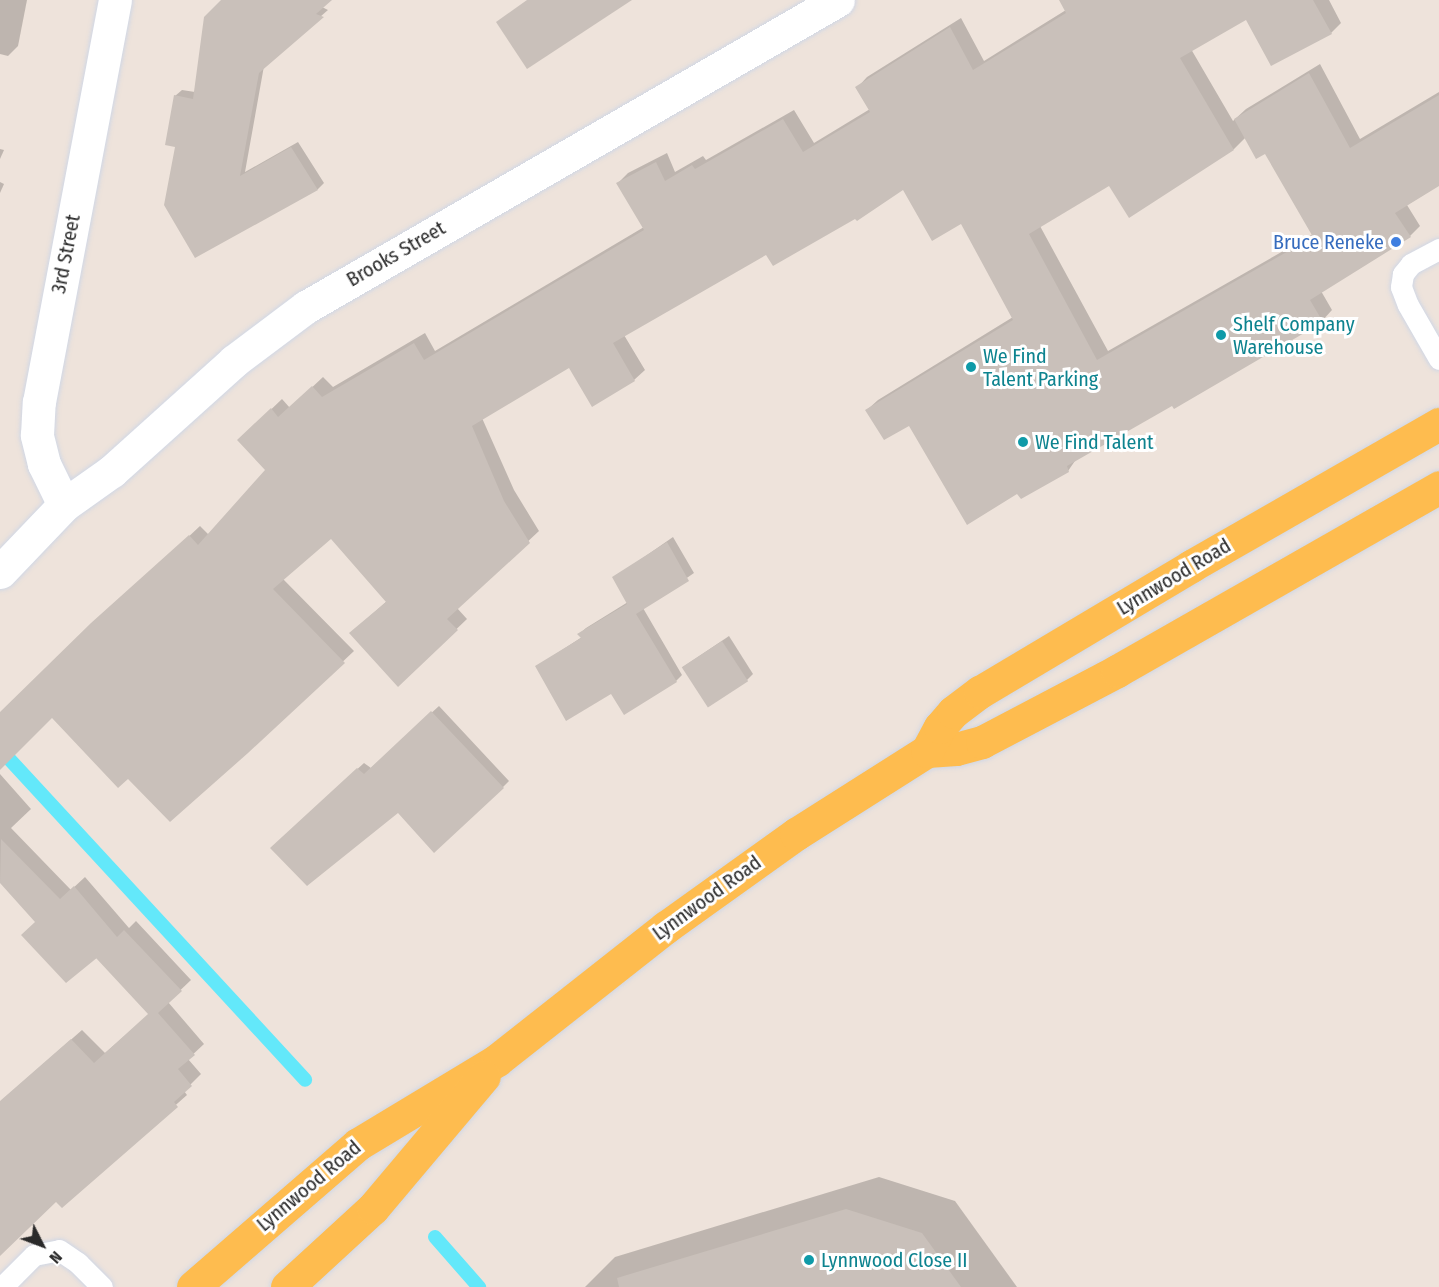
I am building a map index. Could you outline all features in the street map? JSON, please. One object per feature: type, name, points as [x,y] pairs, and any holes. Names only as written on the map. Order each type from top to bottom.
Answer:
[{"type":"main road","name":"Lynnwood Road","points":[[927,751],[940,727],[953,712],[980,692],[1201,560],[1439,424]]},
{"type":"main road","name":"Lynnwood Road","points":[[193,1287],[358,1144],[497,1060],[666,927],[796,834],[927,751],[956,749],[982,742],[1117,671],[1439,487]]},
{"type":"main road","name":"Lynnwood Road","points":[[287,1287],[373,1208],[443,1128],[497,1060]]},
{"type":"street","name":"3rd Street","points":[[64,505],[42,454],[37,435],[39,402],[115,0]]},
{"type":"street","name":"Brooks Street","points":[[0,572],[64,505],[120,464],[234,361],[306,307],[838,0]]},
{"type":"lane","points":[[1439,249],[1412,264],[1403,274],[1401,287],[1408,305],[1439,359]]},
{"type":"lane","points":[[2,1287],[34,1255],[59,1250],[78,1263],[102,1287]]},
{"type":"building","points":[[221,0],[332,0],[316,14],[324,17],[259,73],[240,176],[291,147],[318,190],[195,258],[164,205],[175,147],[165,145],[174,95],[193,99],[204,17]]},
{"type":"building","points":[[527,0],[632,0],[527,69],[496,22]]},
{"type":"building","points":[[1059,0],[1313,0],[1332,34],[1271,66],[1246,20],[1180,58],[1234,150],[1129,218],[1109,186],[1029,234],[1097,360],[1313,237],[1265,154],[1256,159],[1234,119],[1309,73],[1350,148],[1439,95],[1439,186],[1395,213],[1411,237],[1310,300],[1323,322],[1174,409],[1172,406],[1067,466],[1069,472],[1021,499],[1017,494],[967,525],[909,426],[884,440],[865,410],[1013,320],[961,224],[932,241],[903,190],[857,221],[855,219],[773,266],[766,255],[613,343],[635,381],[592,407],[569,368],[472,426],[504,501],[530,543],[447,619],[458,630],[398,687],[349,633],[386,602],[331,539],[273,589],[345,663],[170,822],[128,779],[118,788],[52,718],[0,770],[0,712],[91,623],[189,535],[198,545],[265,470],[237,440],[271,408],[278,417],[312,386],[322,397],[414,343],[424,360],[644,230],[616,183],[656,162],[665,181],[692,165],[695,169],[783,119],[803,152],[870,112],[855,87],[950,27],[973,70],[1066,13]]},
{"type":"building","points":[[667,542],[689,581],[636,614],[677,682],[624,715],[611,694],[566,721],[535,666],[581,638],[577,634],[627,604],[612,577]]},
{"type":"building","points":[[722,641],[748,681],[708,707],[682,667]]},
{"type":"building","points":[[431,711],[504,788],[434,853],[398,813],[307,886],[270,848],[357,768],[364,774]]},
{"type":"building","points":[[1,839],[60,899],[74,886],[117,937],[124,930],[182,991],[158,1013],[195,1055],[178,1069],[192,1086],[174,1102],[178,1107],[62,1208],[56,1202],[0,1256],[0,1101],[71,1039],[94,1063],[148,1014],[96,958],[66,983],[21,935],[35,922],[0,883]]},
{"type":"building","name":"Lynnwood Close II","points":[[846,1209],[922,1233],[961,1287],[619,1287],[617,1278]]},
{"type":"waterway","points":[[0,749],[305,1080]]},
{"type":"waterway","points":[[435,1237],[479,1287]]},
{"type":"place","name":"Bruce Reneke","points":[[1396,242]]},
{"type":"place","name":"Shelf Company Warehouse","points":[[1221,335]]},
{"type":"place","name":"We Find Talent Parking","points":[[971,367]]},
{"type":"place","name":"We Find Talent","points":[[1023,442]]},
{"type":"place","name":"Lynnwood Close II","points":[[809,1260]]}]
